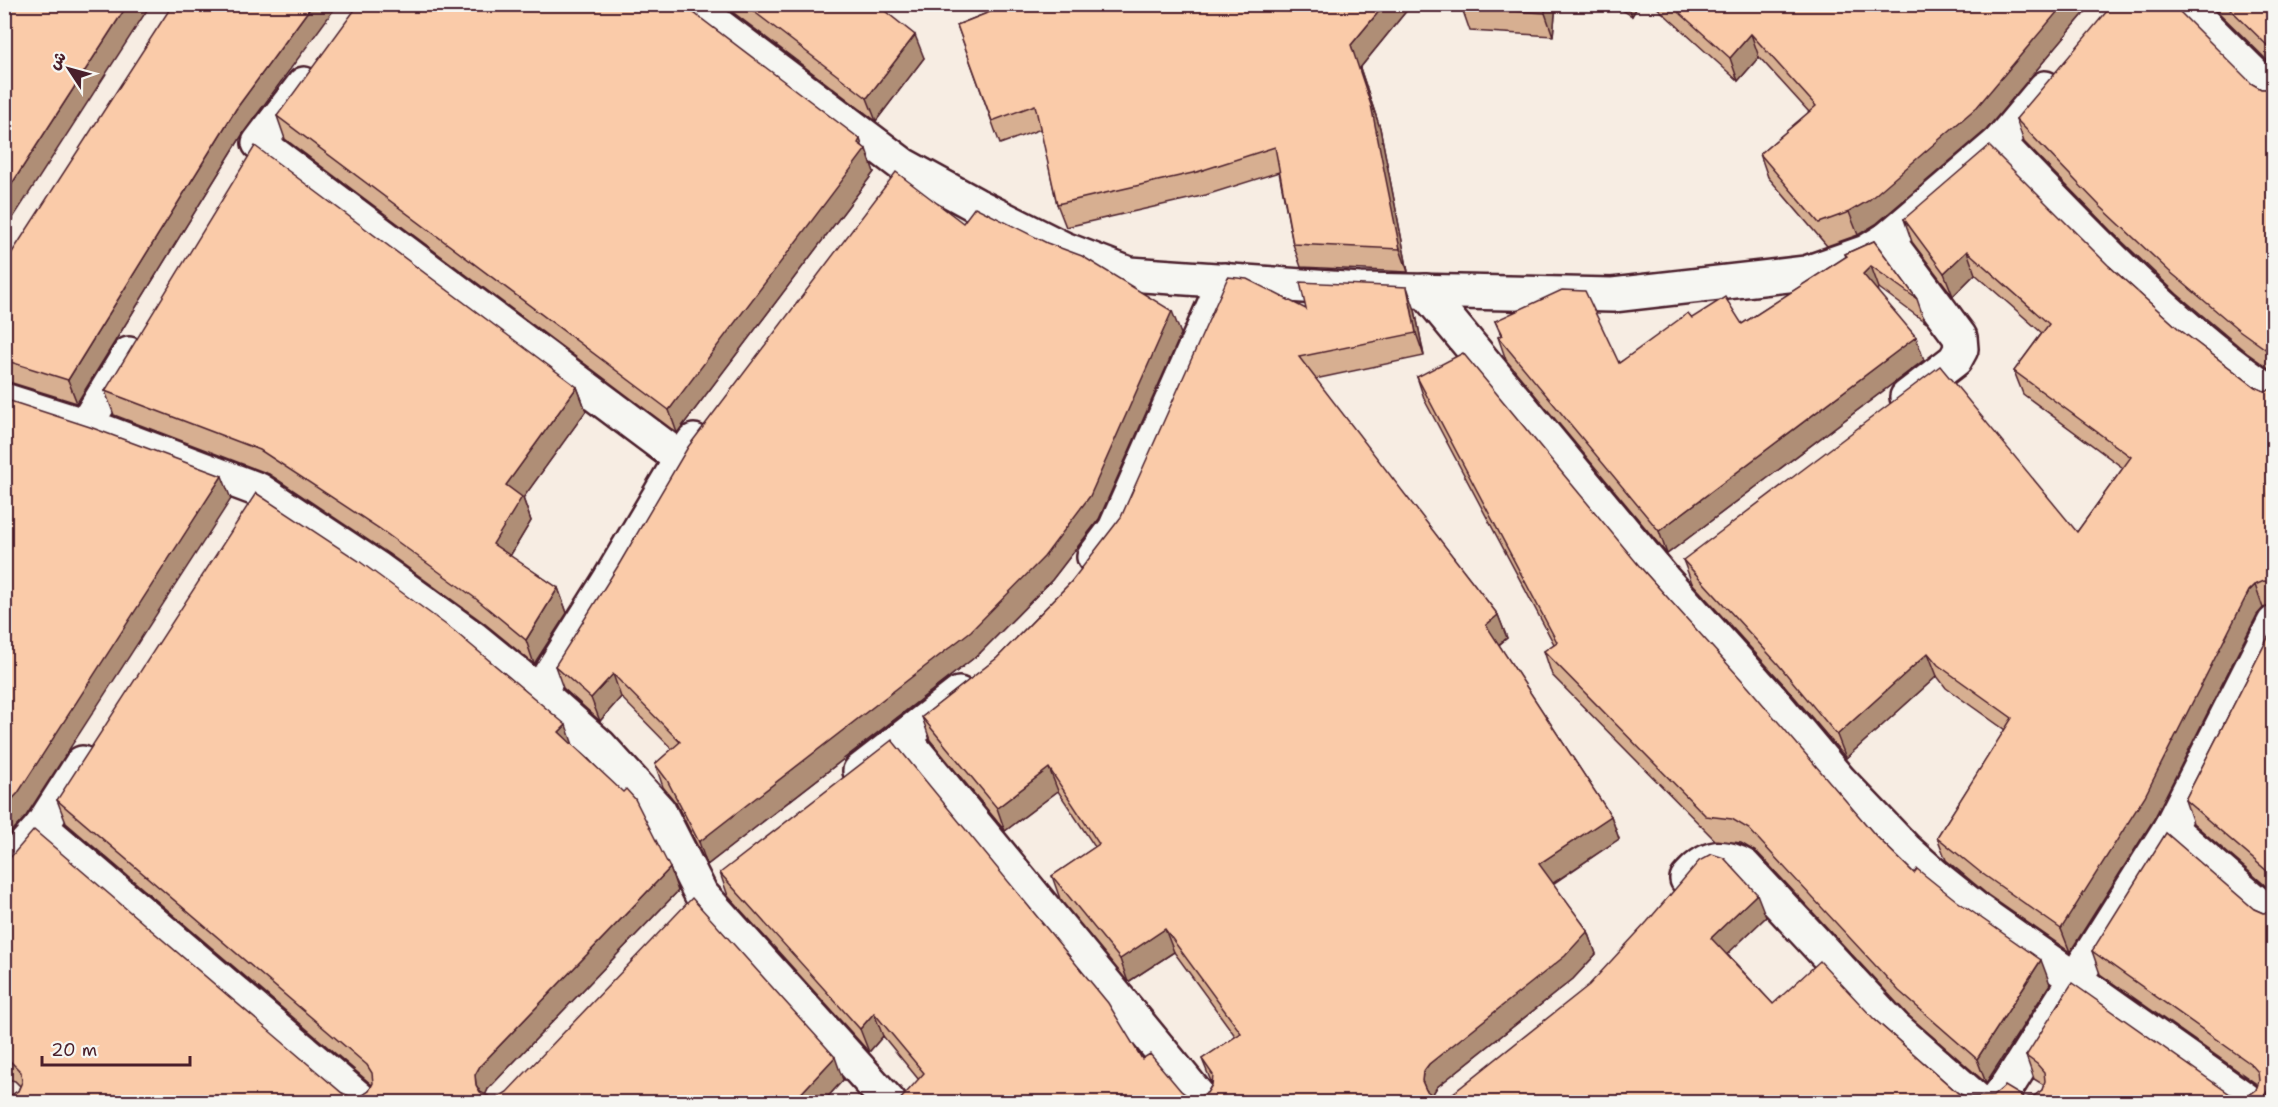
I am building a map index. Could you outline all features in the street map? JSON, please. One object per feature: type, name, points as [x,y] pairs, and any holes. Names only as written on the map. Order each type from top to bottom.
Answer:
[{"type":"street","points":[[690,4],[896,174],[975,205],[1064,249],[1129,274],[1360,290],[1613,295],[1806,273],[1866,252],[1887,239],[1999,143],[2063,68]]},
{"type":"street","points":[[2183,4],[2274,94]]},
{"type":"street","points":[[320,63],[253,153],[681,459]]},
{"type":"street","points":[[1999,143],[2096,244],[2174,316],[2232,367],[2274,395]]},
{"type":"street","points":[[1880,417],[1955,360],[1961,349],[1960,337],[1887,239]]},
{"type":"street","points":[[1073,584],[1115,529],[1225,280]]},
{"type":"street","points":[[1425,291],[1664,580],[1772,700],[1840,781],[1905,849],[1959,896],[2249,1102]]},
{"type":"street","points":[[85,426],[147,325]]},
{"type":"street","points":[[4,400],[85,426],[259,490],[378,569],[473,638],[600,746],[659,811],[701,894],[889,1102]]},
{"type":"street","points":[[539,692],[610,579],[681,459],[709,421]]},
{"type":"street","points":[[240,520],[259,490]]},
{"type":"street","points":[[1664,580],[1692,559]]},
{"type":"street","points":[[2035,1102],[2002,1093],[2169,828],[2274,623]]},
{"type":"street","points":[[839,787],[983,675]]},
{"type":"street","points":[[4,869],[41,827],[99,738]]},
{"type":"street","points":[[904,738],[1203,1102]]},
{"type":"street","points":[[41,827],[363,1102]]},
{"type":"street","points":[[2169,828],[2274,918]]},
{"type":"street","points":[[1664,906],[1694,870],[1705,862],[1718,858],[1732,859],[1744,866],[1895,1028],[1979,1102]]},
{"type":"street","points":[[677,919],[701,894],[729,873]]},
{"type":"building","points":[[4,4],[128,4],[4,196]]},
{"type":"building","points":[[173,4],[313,4],[236,109],[68,380],[4,360],[4,260],[11,254]]},
{"type":"building","points":[[359,4],[682,4],[860,139],[858,143],[866,149],[669,410],[277,116]]},
{"type":"building","points":[[744,4],[876,4],[915,35],[867,98]]},
{"type":"building","points":[[1010,4],[1385,4],[1351,45],[1371,105],[1400,249],[1293,244],[1275,147],[1197,172],[1057,204],[1035,105],[992,121],[957,25]]},
{"type":"building","points":[[1462,4],[1545,4],[1545,13],[1462,8]]},
{"type":"building","points":[[1670,4],[2064,4],[1977,107],[1868,201],[1849,212],[1819,223],[1760,154],[1816,106],[1751,34],[1730,58]]},
{"type":"building","points":[[2113,4],[2172,4],[2252,84],[2261,89],[2274,87],[2274,355],[2239,330],[2169,271],[2101,207],[2016,119]]},
{"type":"building","points":[[2225,4],[2274,4],[2274,52]]},
{"type":"building","points":[[255,146],[577,387],[506,485],[522,497],[493,544],[558,588],[526,640],[475,598],[380,529],[260,450],[105,391]]},
{"type":"building","points":[[1989,146],[2109,266],[2180,330],[2255,387],[2264,391],[2274,389],[2274,583],[2264,581],[2249,591],[2145,796],[2061,929],[1980,872],[1937,837],[2012,718],[1938,665],[1928,653],[1837,735],[1778,664],[1683,560],[1940,366],[2077,532],[2131,457],[2014,371],[2049,324],[1967,251],[1944,273],[1904,219]]},
{"type":"building","points":[[896,172],[963,223],[975,207],[1047,243],[1082,256],[1172,311],[1090,496],[1044,557],[971,631],[699,842],[667,780],[655,764],[680,742],[613,674],[591,698],[555,666],[618,566],[688,447]]},
{"type":"building","points":[[1874,241],[1917,299],[1871,266],[1863,274],[1916,337],[1659,531],[1498,337],[1502,335],[1495,321],[1562,290],[1585,291],[1619,363],[1688,313],[1692,318],[1725,297],[1742,324],[1847,256],[1845,254]]},
{"type":"building","points":[[1228,277],[1247,279],[1306,309],[1300,282],[1407,287],[1416,333],[1299,357],[1498,615],[1486,625],[1611,816],[1539,864],[1588,931],[1565,956],[1429,1064],[1423,1072],[1422,1081],[1426,1090],[1433,1096],[1443,1098],[1452,1094],[1589,985],[1699,861],[1712,854],[1724,858],[1757,894],[1711,938],[1773,1004],[1820,961],[1874,1019],[1958,1093],[1966,1097],[1993,1096],[2005,1086],[2025,1098],[2034,1096],[2042,1090],[2045,1081],[2044,1072],[2026,1056],[2072,983],[2230,1094],[2238,1098],[2248,1096],[2256,1090],[2259,1081],[2258,1072],[2251,1064],[2092,951],[2166,833],[2254,909],[2263,913],[2274,912],[2274,1091],[2269,1089],[2260,1102],[898,1102],[924,1073],[874,1013],[860,1029],[720,873],[892,740],[1108,1003],[1142,1059],[1150,1054],[1181,1091],[1189,1097],[1198,1097],[1207,1093],[1212,1085],[1213,1075],[1202,1059],[1241,1033],[1165,929],[1120,959],[1052,876],[1099,844],[1049,768],[997,808],[922,717],[997,658],[1071,582],[1121,517]]},
{"type":"building","points":[[1463,353],[1641,568],[1749,688],[1876,836],[1914,873],[1917,869],[1957,901],[2041,960],[1977,1059],[1899,991],[1749,829],[1732,819],[1706,816],[1544,651],[1557,642],[1417,377]]},
{"type":"building","points":[[4,399],[90,427],[222,476],[18,793],[4,808]]},
{"type":"building","points":[[256,493],[359,561],[453,630],[566,725],[559,732],[623,792],[626,789],[635,799],[670,868],[480,1066],[475,1075],[476,1085],[480,1092],[490,1097],[499,1097],[507,1092],[692,898],[835,1057],[793,1102],[4,1102],[4,1097],[18,1091],[22,1082],[21,1072],[4,1057],[4,862],[34,830],[342,1093],[351,1097],[360,1097],[369,1091],[373,1083],[372,1073],[367,1065],[57,800]]},
{"type":"building","points":[[2274,626],[2274,877],[2185,800]]}]
